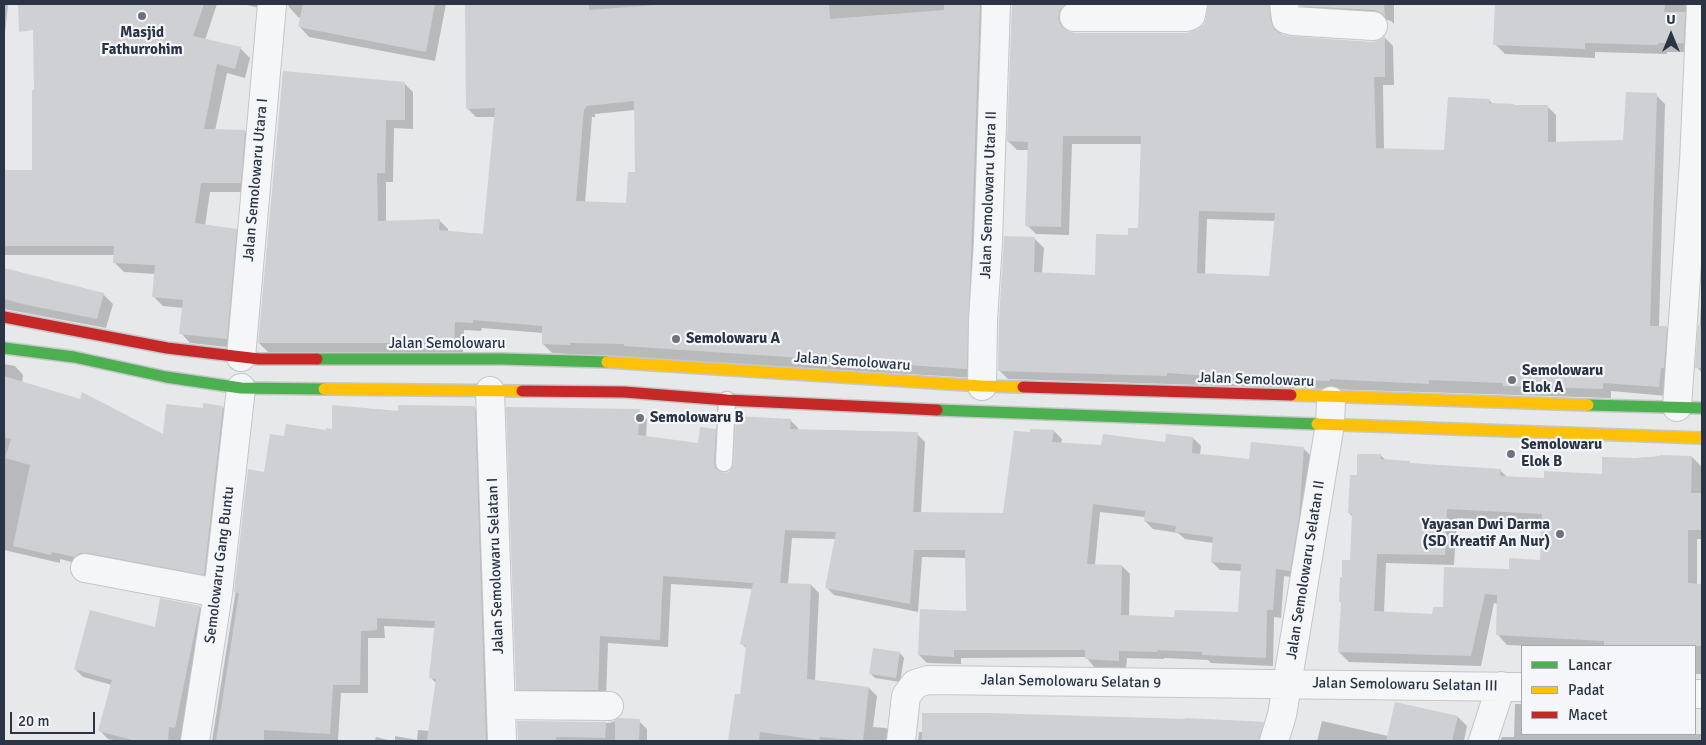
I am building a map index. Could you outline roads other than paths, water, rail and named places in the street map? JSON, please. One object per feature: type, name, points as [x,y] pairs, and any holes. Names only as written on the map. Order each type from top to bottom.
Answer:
[{"type":"main road","name":"Jalan Semolowaru","points":[[4,316],[167,348],[259,359],[502,359],[627,362],[1702,438]]},
{"type":"main road","name":"Jalan Semolowaru","points":[[4,348],[74,357],[166,377],[241,388],[624,392],[727,400],[986,412],[1690,408]]},
{"type":"main road","points":[[624,392],[627,362]]},
{"type":"street","name":"Jalan Semolowaru Utara I","points":[[240,357],[272,4]]},
{"type":"street","name":"Jalan Semolowaru Utara II","points":[[982,386],[996,4]]},
{"type":"street","points":[[1074,16],[1187,18],[1191,15],[1194,4]]},
{"type":"street","points":[[1284,4],[1286,19],[1293,21],[1373,26]]},
{"type":"street","points":[[1690,408],[1701,4]]},
{"type":"street","name":"Semolowaru Gang Buntu","points":[[195,741],[218,593],[241,388]]},
{"type":"street","name":"Jalan Semolowaru Selatan I","points":[[490,390],[502,741]]},
{"type":"street","name":"Jalan Semolowaru Selatan II","points":[[1274,741],[1282,715],[1331,411]]},
{"type":"street","points":[[85,568],[218,593]]},
{"type":"street","name":"Jalan Semolowaru Selatan 9","points":[[901,741],[906,696],[915,684],[928,680],[1287,684]]},
{"type":"street","name":"Jalan Semolowaru Selatan III","points":[[1287,684],[1512,686]]},
{"type":"street","points":[[1483,741],[1512,686]]},
{"type":"street","points":[[501,705],[609,706]]},
{"type":"lane","points":[[724,463],[727,400]]},
{"type":"place","name":"Masjid Fathurrohim","points":[[142,16]]},
{"type":"place","name":"Semolowaru A","points":[[676,339]]},
{"type":"place","name":"Semolowaru Elok A","points":[[1512,380]]},
{"type":"place","name":"Semolowaru B","points":[[640,418]]},
{"type":"place","name":"Semolowaru Elok B","points":[[1511,454]]},
{"type":"place","name":"Yayasan Dwi Darma (SD Kreatif An Nur)","points":[[1560,534]]}]
